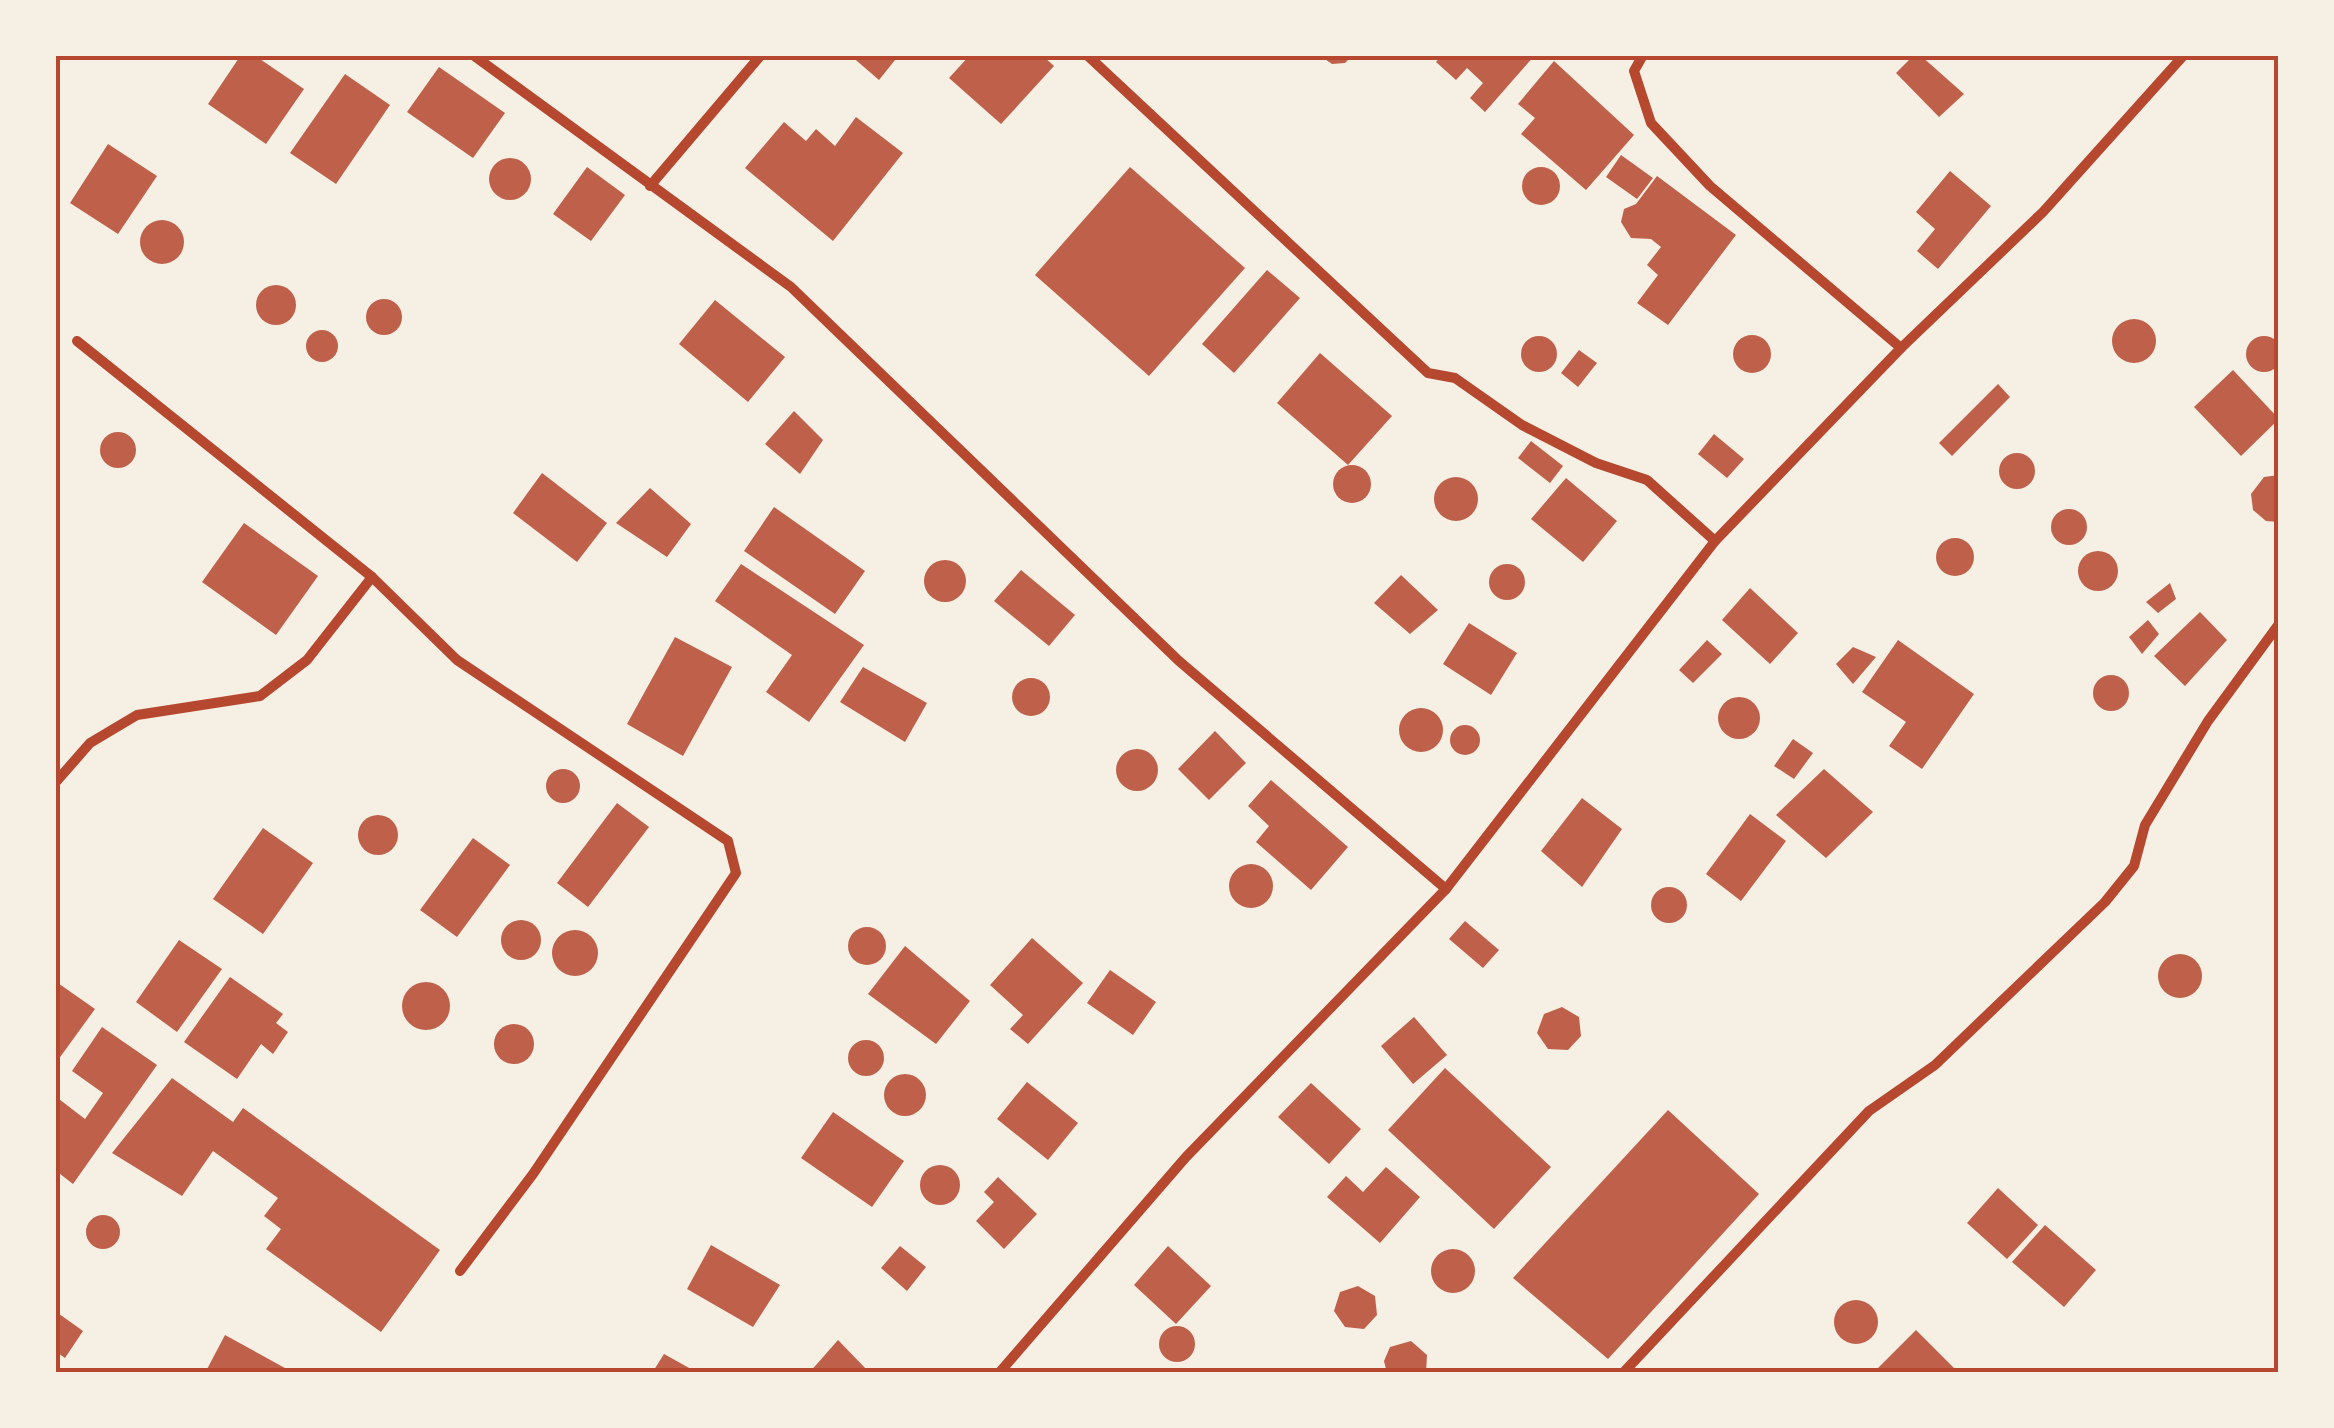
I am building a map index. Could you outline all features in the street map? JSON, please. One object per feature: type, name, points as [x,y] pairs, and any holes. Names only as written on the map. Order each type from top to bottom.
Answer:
[{"type":"street","points":[[472,55],[791,288],[1179,661],[1446,889]]},
{"type":"street","points":[[650,186],[762,55]]},
{"type":"street","points":[[1086,55],[1428,373],[1455,378],[1522,425],[1596,463],[1646,480],[1715,541]]},
{"type":"street","points":[[1643,55],[1634,72],[1651,123],[1710,186],[1901,348]]},
{"type":"street","points":[[999,1373],[1186,1157],[1446,889],[1715,541],[1901,348],[2043,212],[2184,55]]},
{"type":"street","points":[[76,341],[372,577],[457,660],[728,841],[736,873],[532,1174],[460,1270]]},
{"type":"street","points":[[55,783],[90,743],[138,715],[260,696],[307,660],[372,577]]},
{"type":"street","points":[[1623,1373],[1868,1111],[1935,1065],[2105,902],[2134,866],[2145,825],[2208,721],[2279,624]]},
{"type":"building","points":[[241,55],[254,55],[304,89],[266,144],[208,104]]},
{"type":"building","points":[[850,55],[899,55],[879,80]]},
{"type":"building","points":[[970,55],[1042,55],[1054,66],[1001,124],[949,78]]},
{"type":"building","points":[[1319,55],[1353,55],[1345,63],[1332,64]]},
{"type":"building","points":[[1442,55],[1535,55],[1485,112],[1470,98],[1483,83],[1467,68],[1456,80],[1436,62]]},
{"type":"building","points":[[1914,55],[1920,55],[1964,94],[1939,117],[1896,73]]},
{"type":"building","points":[[1554,61],[1634,135],[1586,190],[1521,134],[1535,118],[1518,104]]},
{"type":"building","points":[[439,67],[505,113],[473,158],[407,112]]},
{"type":"building","points":[[345,74],[390,105],[336,184],[290,153]]},
{"type":"building","points":[[856,117],[903,153],[833,241],[745,168],[784,122],[806,141],[816,129],[835,146]]},
{"type":"building","points":[[108,144],[157,176],[118,234],[70,203]]},
{"type":"building","points":[[1621,155],[1653,178],[1637,199],[1606,177]]},
{"type":"building","points":[[510,158],[525,164],[531,179],[525,194],[510,200],[495,194],[489,179],[495,164]]},
{"type":"building","points":[[587,167],[625,195],[591,241],[553,214]]},
{"type":"building","points":[[1130,167],[1245,268],[1149,376],[1035,275]]},
{"type":"building","points":[[1541,167],[1554,173],[1560,186],[1554,199],[1541,205],[1528,199],[1522,186],[1528,173]]},
{"type":"building","points":[[1950,171],[1991,206],[1938,269],[1917,251],[1935,229],[1916,212]]},
{"type":"building","points":[[1657,176],[1736,235],[1668,325],[1637,303],[1658,275],[1647,265],[1661,247],[1651,239],[1631,238],[1621,222],[1624,209],[1636,204]]},
{"type":"building","points":[[162,220],[178,226],[184,242],[178,258],[162,264],[146,258],[140,242],[146,226]]},
{"type":"building","points":[[1267,270],[1300,298],[1234,373],[1202,344]]},
{"type":"building","points":[[276,285],[290,291],[296,305],[290,319],[276,325],[262,319],[256,305],[262,291]]},
{"type":"building","points":[[384,299],[396,305],[402,317],[396,329],[384,335],[372,329],[366,317],[372,305]]},
{"type":"building","points":[[715,300],[785,357],[748,402],[679,344]]},
{"type":"building","points":[[2134,319],[2150,325],[2156,341],[2150,357],[2134,363],[2118,357],[2112,341],[2118,325]]},
{"type":"building","points":[[322,330],[334,334],[338,346],[334,358],[322,362],[310,358],[306,346],[310,334]]},
{"type":"building","points":[[1752,335],[1765,341],[1771,354],[1765,367],[1752,373],[1739,367],[1733,354],[1739,341]]},
{"type":"building","points":[[1539,336],[1552,341],[1557,354],[1552,367],[1539,372],[1526,367],[1521,354],[1526,341]]},
{"type":"building","points":[[2264,336],[2277,341],[2282,354],[2277,367],[2264,372],[2251,367],[2246,354],[2251,341]]},
{"type":"building","points":[[1579,350],[1597,363],[1578,387],[1561,373]]},
{"type":"building","points":[[1320,353],[1392,416],[1348,465],[1277,403]]},
{"type":"building","points":[[2233,370],[2279,419],[2241,456],[2194,407]]},
{"type":"building","points":[[1998,384],[2010,397],[1952,456],[1939,443]]},
{"type":"building","points":[[794,411],[823,440],[800,474],[765,444]]},
{"type":"building","points":[[118,432],[131,437],[136,450],[131,463],[118,468],[105,463],[100,450],[105,437]]},
{"type":"building","points":[[1714,434],[1744,459],[1727,478],[1698,454]]},
{"type":"building","points":[[1531,441],[1563,466],[1550,483],[1518,458]]},
{"type":"building","points":[[2017,453],[2030,458],[2035,471],[2030,484],[2017,489],[2004,484],[1999,471],[2004,458]]},
{"type":"building","points":[[1352,465],[1365,471],[1371,484],[1365,497],[1352,503],[1339,497],[1333,484],[1339,471]]},
{"type":"building","points":[[542,473],[607,523],[577,562],[513,513]]},
{"type":"building","points":[[2279,475],[2279,522],[2266,521],[2253,510],[2251,494],[2264,477]]},
{"type":"building","points":[[1456,477],[1471,484],[1478,499],[1471,514],[1456,521],[1441,514],[1434,499],[1441,484]]},
{"type":"building","points":[[1566,478],[1617,521],[1583,562],[1531,519]]},
{"type":"building","points":[[650,488],[691,524],[667,557],[616,523]]},
{"type":"building","points":[[774,507],[865,571],[835,614],[744,551]]},
{"type":"building","points":[[2069,509],[2082,514],[2087,527],[2082,540],[2069,545],[2056,540],[2051,527],[2056,514]]},
{"type":"building","points":[[244,523],[318,576],[276,635],[202,582]]},
{"type":"building","points":[[1955,538],[1969,543],[1974,557],[1969,571],[1955,576],[1941,571],[1936,557],[1941,543]]},
{"type":"building","points":[[2098,551],[2112,557],[2118,571],[2112,585],[2098,591],[2084,585],[2078,571],[2084,557]]},
{"type":"building","points":[[945,560],[960,566],[966,581],[960,596],[945,602],[930,596],[924,581],[930,566]]},
{"type":"building","points":[[741,564],[864,645],[809,722],[766,692],[792,655],[715,601]]},
{"type":"building","points":[[1507,564],[1520,569],[1525,582],[1520,595],[1507,600],[1494,595],[1489,582],[1494,569]]},
{"type":"building","points":[[1021,570],[1075,615],[1049,646],[994,601]]},
{"type":"building","points":[[1401,575],[1438,610],[1410,634],[1374,603]]},
{"type":"building","points":[[2170,583],[2176,599],[2158,613],[2146,602]]},
{"type":"building","points":[[1750,588],[1798,633],[1770,664],[1722,620]]},
{"type":"building","points":[[2200,612],[2227,640],[2185,686],[2154,656]]},
{"type":"building","points":[[2148,620],[2159,634],[2142,654],[2129,637]]},
{"type":"building","points":[[1469,623],[1517,653],[1491,695],[1443,664]]},
{"type":"building","points":[[675,637],[732,667],[683,756],[627,724]]},
{"type":"building","points":[[1707,640],[1722,654],[1693,683],[1679,670]]},
{"type":"building","points":[[1898,640],[1974,694],[1922,769],[1889,746],[1906,722],[1862,692]]},
{"type":"building","points":[[1853,647],[1876,657],[1853,684],[1836,664]]},
{"type":"building","points":[[863,667],[927,703],[905,742],[840,702]]},
{"type":"building","points":[[2111,675],[2124,680],[2129,693],[2124,706],[2111,711],[2098,706],[2093,693],[2098,680]]},
{"type":"building","points":[[1031,678],[1044,684],[1050,697],[1044,710],[1031,716],[1018,710],[1012,697],[1018,684]]},
{"type":"building","points":[[1739,697],[1754,703],[1760,718],[1754,733],[1739,739],[1724,733],[1718,718],[1724,703]]},
{"type":"building","points":[[1421,708],[1437,714],[1443,730],[1437,746],[1421,752],[1405,746],[1399,730],[1405,714]]},
{"type":"building","points":[[1465,725],[1475,730],[1480,740],[1475,750],[1465,755],[1455,750],[1450,740],[1455,730]]},
{"type":"building","points":[[1215,731],[1246,763],[1209,800],[1178,769]]},
{"type":"building","points":[[1793,739],[1813,753],[1794,779],[1774,766]]},
{"type":"building","points":[[1137,749],[1152,755],[1158,770],[1152,785],[1137,791],[1122,785],[1116,770],[1122,755]]},
{"type":"building","points":[[563,769],[575,774],[580,786],[575,798],[563,803],[551,798],[546,786],[551,774]]},
{"type":"building","points":[[1824,769],[1873,812],[1826,858],[1776,815]]},
{"type":"building","points":[[1271,780],[1348,847],[1311,890],[1256,842],[1269,826],[1248,806]]},
{"type":"building","points":[[1582,798],[1622,829],[1582,887],[1541,851]]},
{"type":"building","points":[[617,803],[649,827],[588,907],[557,883]]},
{"type":"building","points":[[1750,814],[1786,841],[1741,901],[1706,874]]},
{"type":"building","points":[[378,815],[392,821],[398,835],[392,849],[378,855],[364,849],[358,835],[364,821]]},
{"type":"building","points":[[263,828],[313,863],[263,934],[213,899]]},
{"type":"building","points":[[473,838],[510,865],[457,937],[420,910]]},
{"type":"building","points":[[1251,864],[1267,870],[1273,886],[1267,902],[1251,908],[1235,902],[1229,886],[1235,870]]},
{"type":"building","points":[[1669,887],[1682,892],[1687,905],[1682,918],[1669,923],[1656,918],[1651,905],[1656,892]]},
{"type":"building","points":[[521,920],[535,926],[541,940],[535,954],[521,960],[507,954],[501,940],[507,926]]},
{"type":"building","points":[[1465,921],[1499,950],[1483,968],[1449,939]]},
{"type":"building","points":[[867,927],[881,932],[886,946],[881,960],[867,965],[853,960],[848,946],[853,932]]},
{"type":"building","points":[[575,930],[591,937],[598,953],[591,969],[575,976],[559,969],[552,953],[559,937]]},
{"type":"building","points":[[1032,938],[1083,983],[1028,1044],[1010,1029],[1023,1015],[990,985]]},
{"type":"building","points":[[179,940],[222,969],[177,1032],[136,1002]]},
{"type":"building","points":[[905,946],[970,1001],[936,1044],[868,994]]},
{"type":"building","points":[[2180,954],[2196,960],[2202,976],[2196,992],[2180,998],[2164,992],[2158,976],[2164,960]]},
{"type":"building","points":[[1110,970],[1156,1002],[1133,1035],[1087,1003]]},
{"type":"building","points":[[230,977],[283,1014],[276,1023],[288,1032],[273,1054],[261,1044],[237,1079],[184,1042]]},
{"type":"building","points":[[55,981],[95,1009],[58,1060],[55,1058]]},
{"type":"building","points":[[426,982],[443,989],[450,1006],[443,1023],[426,1030],[409,1023],[402,1006],[409,989]]},
{"type":"building","points":[[1562,1007],[1579,1017],[1581,1036],[1568,1050],[1548,1049],[1537,1033],[1544,1014]]},
{"type":"building","points":[[1414,1017],[1447,1055],[1413,1084],[1381,1046]]},
{"type":"building","points":[[514,1024],[528,1030],[534,1044],[528,1058],[514,1064],[500,1058],[494,1044],[500,1030]]},
{"type":"building","points":[[102,1027],[157,1065],[73,1184],[55,1170],[55,1096],[85,1119],[103,1093],[72,1071]]},
{"type":"building","points":[[866,1040],[879,1045],[884,1058],[879,1071],[866,1076],[853,1071],[848,1058],[853,1045]]},
{"type":"building","points":[[1445,1068],[1551,1167],[1494,1229],[1388,1130]]},
{"type":"building","points":[[905,1074],[920,1080],[926,1095],[920,1110],[905,1116],[890,1110],[884,1095],[890,1080]]},
{"type":"building","points":[[172,1078],[233,1122],[243,1108],[440,1250],[381,1332],[266,1249],[281,1229],[264,1216],[278,1198],[213,1151],[182,1196],[112,1153]]},
{"type":"building","points":[[1027,1082],[1078,1123],[1048,1160],[997,1119]]},
{"type":"building","points":[[1311,1083],[1361,1129],[1329,1164],[1278,1117]]},
{"type":"building","points":[[1668,1110],[1759,1194],[1608,1359],[1513,1278]]},
{"type":"building","points":[[833,1112],[904,1161],[872,1207],[801,1158]]},
{"type":"building","points":[[940,1165],[954,1171],[960,1185],[954,1199],[940,1205],[926,1199],[920,1185],[926,1171]]},
{"type":"building","points":[[1386,1167],[1420,1197],[1380,1243],[1327,1197],[1346,1176],[1363,1192]]},
{"type":"building","points":[[998,1177],[1037,1214],[1004,1249],[976,1221],[994,1202],[984,1192]]},
{"type":"building","points":[[1998,1188],[2038,1225],[2007,1259],[1967,1223]]},
{"type":"building","points":[[103,1215],[115,1220],[120,1232],[115,1244],[103,1249],[91,1244],[86,1232],[91,1220]]},
{"type":"building","points":[[2045,1225],[2096,1270],[2064,1307],[2012,1262]]},
{"type":"building","points":[[711,1245],[780,1285],[753,1327],[687,1289]]},
{"type":"building","points":[[900,1246],[926,1267],[907,1291],[881,1268]]},
{"type":"building","points":[[1168,1246],[1211,1286],[1176,1324],[1134,1285]]},
{"type":"building","points":[[1453,1249],[1469,1255],[1475,1271],[1469,1287],[1453,1293],[1437,1287],[1431,1271],[1437,1255]]},
{"type":"building","points":[[1358,1286],[1375,1296],[1377,1315],[1364,1329],[1345,1327],[1334,1311],[1340,1292]]},
{"type":"building","points":[[1856,1300],[1872,1306],[1878,1322],[1872,1338],[1856,1344],[1840,1338],[1834,1322],[1840,1306]]},
{"type":"building","points":[[55,1311],[83,1331],[65,1358],[55,1351]]},
{"type":"building","points":[[1177,1326],[1190,1331],[1195,1344],[1190,1357],[1177,1362],[1164,1357],[1159,1344],[1164,1331]]},
{"type":"building","points":[[1916,1330],[1959,1373],[1873,1373]]},
{"type":"building","points":[[225,1335],[294,1373],[205,1373]]},
{"type":"building","points":[[838,1340],[870,1373],[809,1373]]},
{"type":"building","points":[[1411,1341],[1427,1355],[1426,1373],[1387,1373],[1384,1361],[1390,1347]]},
{"type":"building","points":[[664,1354],[691,1369],[689,1373],[652,1373]]}]
